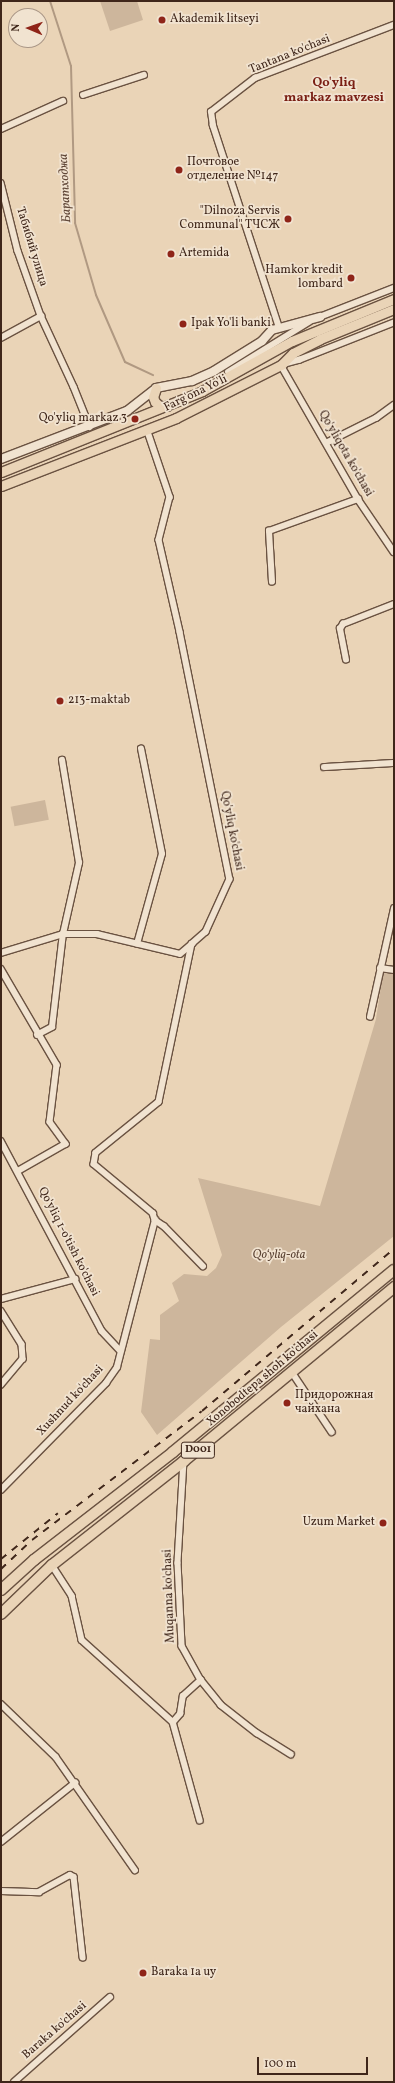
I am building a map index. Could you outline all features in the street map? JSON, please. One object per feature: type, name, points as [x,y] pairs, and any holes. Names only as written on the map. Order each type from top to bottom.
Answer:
[{"type":"highway","name":"Xonobodtepa shoh ko'chasi","points":[[1,1590],[34,1560],[167,1457],[394,1270]]},
{"type":"highway","name":"Xonobodtepa shoh ko'chasi","points":[[1,1614],[52,1565],[184,1461],[394,1287]]},
{"type":"highway","points":[[284,1361],[292,1372]]},
{"type":"main road","name":"Farg'ona Yo'li","points":[[1,472],[202,391],[292,341],[394,299]]},
{"type":"main road","name":"Farg'ona Yo'li","points":[[1,486],[176,418],[281,365],[293,353],[320,339],[394,309]]},
{"type":"main road","points":[[156,388],[153,397],[155,402],[160,406],[167,406]]},
{"type":"street","name":"Tantana ko'chasi","points":[[279,328],[213,126],[211,112],[255,78],[394,25]]},
{"type":"street","points":[[83,95],[144,75]]},
{"type":"street","points":[[1,129],[64,102]]},
{"type":"street","name":"Табибий улица","points":[[1,183],[18,252],[41,316],[90,426]]},
{"type":"street","points":[[202,391],[278,339],[320,317],[394,288]]},
{"type":"street","points":[[1,338],[41,316]]},
{"type":"street","points":[[1,459],[90,426],[132,408],[156,388],[201,377],[279,328],[320,317]]},
{"type":"street","points":[[281,365],[300,360],[394,323]]},
{"type":"street","name":"Qo'yliqota ko'chasi","points":[[281,365],[358,499],[394,552]]},
{"type":"street","points":[[326,443],[376,418],[394,405]]},
{"type":"street","name":"Qo'yliq ko'chasi","points":[[137,944],[180,954],[206,932],[230,879],[180,632],[158,540],[170,497],[147,429]]},
{"type":"street","points":[[272,582],[269,531],[358,499]]},
{"type":"street","points":[[346,660],[340,629],[343,624],[394,604]]},
{"type":"street","points":[[1,952],[63,934],[97,934],[137,944],[162,854],[142,749]]},
{"type":"street","points":[[37,1035],[52,1027],[63,934],[79,863],[62,760]]},
{"type":"street","points":[[324,767],[394,763]]},
{"type":"street","points":[[370,1017],[394,909]]},
{"type":"street","points":[[192,944],[159,1102],[96,1153],[94,1164],[153,1213],[156,1221],[164,1226],[203,1266]]},
{"type":"street","points":[[380,968],[394,970]]},
{"type":"street","points":[[1,969],[37,1035],[57,1065],[50,1122],[66,1144],[19,1171]]},
{"type":"street","name":"Qo'yliq 1-o'tish ko'chasi","points":[[1,1140],[19,1171],[102,1331],[120,1350]]},
{"type":"street","name":"Xushnud ko'chasi","points":[[1,1490],[106,1383],[117,1367],[120,1350],[156,1221]]},
{"type":"street","points":[[1,1300],[75,1279]]},
{"type":"street","points":[[1,1310],[22,1344],[23,1359],[1,1385]]},
{"type":"street","points":[[292,1372],[332,1432]]},
{"type":"street","name":"Muqanna ko'chasi","points":[[184,1461],[178,1563],[182,1646],[201,1680],[222,1705],[257,1733],[291,1754]]},
{"type":"street","points":[[52,1565],[72,1596],[82,1640],[173,1722],[200,1820]]},
{"type":"street","points":[[173,1722],[180,1714],[183,1696],[201,1680]]},
{"type":"street","points":[[1,1704],[56,1757],[135,1870]]},
{"type":"street","points":[[1,1842],[75,1783]]},
{"type":"street","points":[[1,1891],[39,1892],[70,1875],[74,1877],[84,1957]]},
{"type":"street","name":"Baraka ko'chasi","points":[[14,2082],[110,1997]]},
{"type":"green space","points":[[100,1],[137,1],[143,20],[110,31]]},
{"type":"green space","points":[[45,800],[49,820],[14,826],[11,807]]},
{"type":"green space","name":"Qo‘yliq-ota","points":[[383,973],[394,974],[394,1236],[281,1327],[157,1435],[141,1412],[150,1339],[160,1340],[160,1315],[179,1301],[172,1283],[184,1274],[207,1276],[216,1268],[222,1255],[198,1178],[320,1206],[376,1019]]},
{"type":"waterway","name":"Баратходжа","points":[[50,1],[71,66],[75,223],[96,295],[125,362],[153,375]]},
{"type":"railway","points":[[1,1569],[32,1540],[202,1411],[394,1249]]},
{"type":"railway","points":[[1,1559],[58,1513]]},
{"type":"place","name":"Akademik litseyi","points":[[162,20]]},
{"type":"place","name":"Почтовое отделение №147","points":[[179,170]]},
{"type":"place","name":"\"Dilnoza Servis Communal\" ТЧСЖ","points":[[288,219]]},
{"type":"place","name":"Artemida","points":[[171,254]]},
{"type":"place","name":"Hamkor kredit lombard","points":[[351,278]]},
{"type":"place","name":"Ipak Yo'li banki","points":[[183,324]]},
{"type":"place","name":"Qo'yliq markaz 3","points":[[135,419]]},
{"type":"place","name":"213-maktab","points":[[60,701]]},
{"type":"place","name":"Придорожная чайхана","points":[[287,1403]]},
{"type":"place","name":"Uzum Market","points":[[383,1523]]},
{"type":"place","name":"Baraka 1a uy","points":[[143,1973]]},
{"type":"district","name":"Qo'yliq markaz mavzesi","points":[[334,92]]}]
